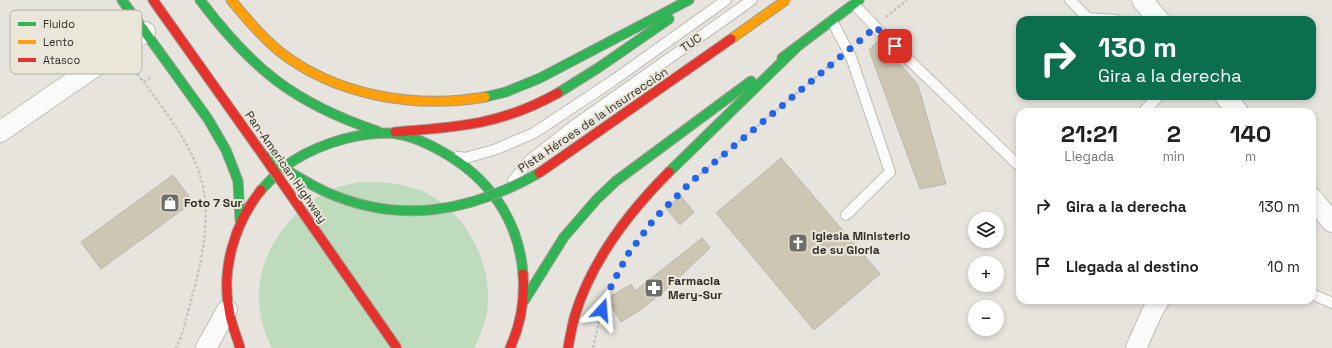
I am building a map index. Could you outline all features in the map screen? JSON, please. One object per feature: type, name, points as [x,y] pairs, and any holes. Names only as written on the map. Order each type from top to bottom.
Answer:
[{"type":"main road","points":[[122,0],[129,10]]},
{"type":"main road","name":"Pan-American Highway","points":[[154,0],[397,348]]},
{"type":"main road","points":[[200,0],[219,28],[256,66],[291,94],[317,109],[352,124],[416,139],[453,157],[487,185],[510,220],[523,260],[524,301],[522,313],[521,348]]},
{"type":"main road","points":[[231,0],[260,33],[281,52],[307,69],[332,81],[378,96],[413,101],[450,100],[494,95],[538,79],[689,0]]},
{"type":"main road","points":[[240,348],[227,310],[227,264],[240,220],[263,186],[293,160],[330,142],[382,132],[468,126],[516,112],[553,97],[697,0]]},
{"type":"main road","name":"Pista Héroes de la Insurrección","points":[[263,155],[334,196],[363,206],[387,210],[420,212],[470,204],[503,193],[544,170],[786,0]]},
{"type":"main road","points":[[524,301],[564,237],[597,199],[616,181],[856,2]]},
{"type":"main road","points":[[142,28],[208,119],[226,150],[238,181],[240,220]]},
{"type":"main road","points":[[568,348],[575,315],[586,288],[610,242],[629,215],[678,161],[797,47]]},
{"type":"main road","points":[[510,348],[522,313]]},
{"type":"street","points":[[1142,0],[1156,16]]},
{"type":"street","points":[[0,132],[84,74]]},
{"type":"street","points":[[1228,100],[1234,108]]},
{"type":"street","points":[[1316,203],[1332,222]]},
{"type":"street","points":[[1136,348],[1157,304]]},
{"type":"street","points":[[206,348],[227,310]]},
{"type":"lane","name":"TUC","points":[[453,157],[465,158],[494,150],[534,133],[611,82],[726,0]]},
{"type":"lane","name":"TUC","points":[[510,220],[508,194],[513,180],[530,160],[576,124],[752,0]]},
{"type":"lane","points":[[1071,1],[1086,16]]},
{"type":"lane","points":[[856,2],[876,27],[1016,163]]},
{"type":"lane","points":[[832,21],[847,50],[890,172],[846,215]]},
{"type":"lane","points":[[1147,108],[1155,100]]},
{"type":"lane","points":[[1316,296],[1332,303]]},
{"type":"path","points":[[876,27],[907,0]]},
{"type":"path","points":[[691,182],[847,50]]},
{"type":"path","points":[[144,82],[185,143],[198,168],[205,202],[204,237],[185,324],[176,348]]},
{"type":"path","points":[[593,348],[603,305]]},
{"type":"green space","points":[[361,182],[393,184],[424,192],[438,200],[450,210],[470,235],[478,249],[483,264],[487,279],[488,295],[484,323],[474,348],[272,348],[264,328],[259,304],[260,284],[264,265],[272,247],[282,230],[311,202],[333,189]]},
{"type":"building","points":[[879,40],[918,85],[946,184],[920,189],[869,50]]},
{"type":"building","name":"Iglesia Ministerio de su Gloria","points":[[781,158],[880,274],[814,330],[716,213]]},
{"type":"building","points":[[173,175],[193,202],[101,269],[81,242]]},
{"type":"building","points":[[681,196],[694,212],[680,225],[666,208]]},
{"type":"building","points":[[702,238],[710,248],[671,285],[642,309],[621,322],[607,299],[631,284],[635,291]]},
{"type":"traffic: fast","points":[[122,0],[129,10]]},
{"type":"traffic: fast","points":[[200,0],[238,46],[277,81],[298,95],[322,108],[377,131]]},
{"type":"traffic: fast","points":[[485,97],[506,92],[540,78],[689,0]]},
{"type":"traffic: fast","points":[[782,58],[859,0]]},
{"type":"traffic: fast","points":[[558,93],[598,68],[669,19]]},
{"type":"traffic: fast","points":[[142,28],[208,119],[226,150],[238,181],[240,220]]},
{"type":"traffic: fast","points":[[669,172],[797,47]]},
{"type":"traffic: fast","points":[[524,301],[564,237],[597,199],[616,181],[751,81]]},
{"type":"traffic: fast","points":[[261,190],[279,171],[293,161],[330,143],[358,136],[384,133],[399,134],[414,138],[434,147],[458,161],[487,187],[508,218],[515,235],[523,274]]},
{"type":"traffic: fast","points":[[263,155],[286,170],[326,192],[354,202],[381,208],[408,211],[434,210],[461,205],[487,197],[539,173]]},
{"type":"traffic: slow","points":[[231,0],[260,33],[279,51],[301,66],[325,79],[377,95],[404,100],[431,101],[485,97]]},
{"type":"traffic: slow","points":[[731,39],[786,0]]},
{"type":"traffic: jam","points":[[153,0],[263,155]]},
{"type":"traffic: jam","points":[[539,173],[731,39]]},
{"type":"traffic: jam","points":[[395,132],[479,123],[517,112],[558,93]]},
{"type":"traffic: jam","points":[[263,155],[397,348]]},
{"type":"traffic: jam","points":[[568,348],[575,315],[591,275],[613,238],[626,220],[669,172]]},
{"type":"traffic: jam","points":[[240,348],[231,319],[227,299],[228,266],[232,249],[243,218],[261,190]]},
{"type":"traffic: jam","points":[[510,348],[517,330],[523,303],[523,274]]},
{"type":"place","name":"Foto 7 Sur","points":[[170,203]]},
{"type":"place","name":"Iglesia Ministerio de su Gloria","points":[[798,243]]},
{"type":"place","name":"Farmacia Mery-Sur","points":[[654,288]]},
{"type":"route","points":[[602,310],[605,298],[628,254],[655,218],[691,182],[876,27],[895,46]]}]
